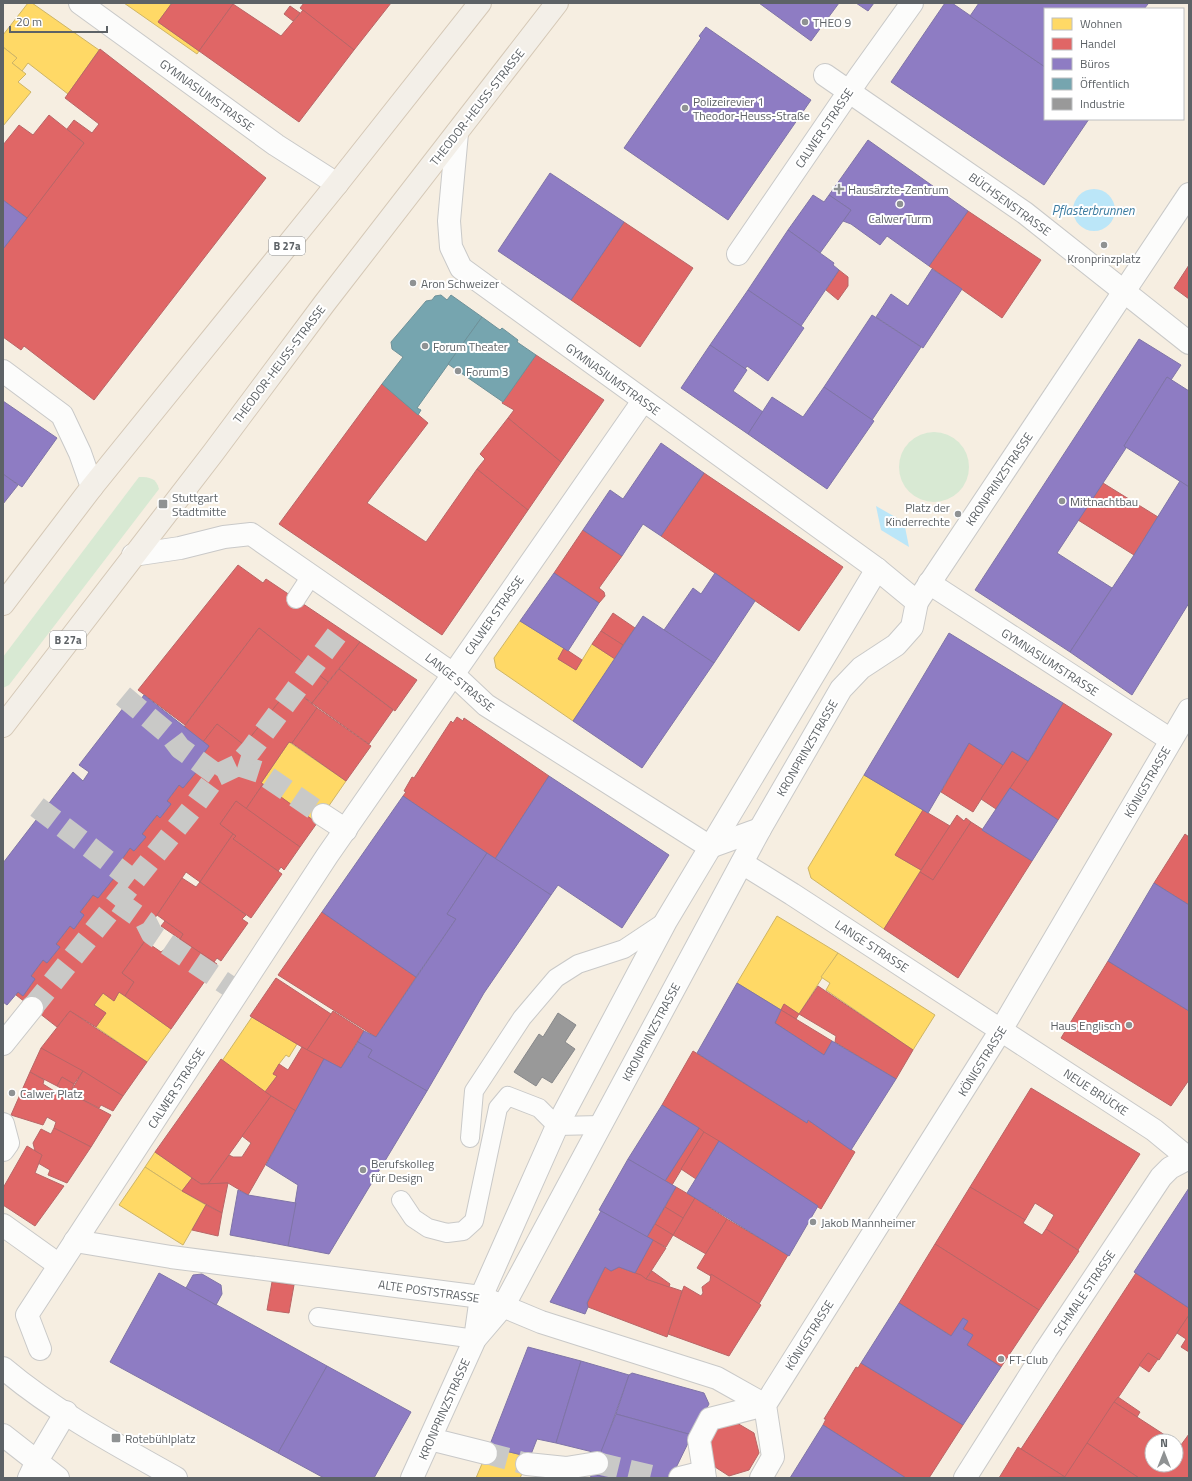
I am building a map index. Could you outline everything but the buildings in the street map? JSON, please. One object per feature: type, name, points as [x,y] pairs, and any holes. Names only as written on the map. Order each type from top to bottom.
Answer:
[{"type":"main road","name":"B 27a","points":[[3,604],[92,487],[337,184],[480,3]]},
{"type":"main road","name":"THEODOR-HEUSS-STRASSE","points":[[7,715],[133,555],[557,3]]},
{"type":"street","name":"GYMNASIUMSTRASSE","points":[[80,3],[276,145],[337,184]]},
{"type":"street","name":"CALWER STRASSE","points":[[738,254],[912,3]]},
{"type":"street","name":"BÜCHSENSTRASSE","points":[[825,75],[1025,213],[1189,343]]},
{"type":"street","name":"GYMNASIUMSTRASSE","points":[[457,133],[449,221],[451,247],[461,268],[877,569]]},
{"type":"street","name":"KRONPRINZSTRASSE","points":[[412,1478],[475,1339],[504,1305],[760,829],[840,689],[861,668],[896,645],[912,627],[917,602],[1189,194]]},
{"type":"street","points":[[3,370],[62,415],[80,453],[92,487]]},
{"type":"street","name":"CALWER STRASSE","points":[[40,1349],[27,1315],[346,830],[643,401]]},
{"type":"street","name":"LANGE STRASSE","points":[[133,555],[180,548],[224,537],[251,534],[289,558],[311,576],[453,674],[486,705],[710,846]]},
{"type":"street","name":"KRONPRINZSTRASSE","points":[[475,1339],[480,1297],[557,1126],[666,921],[877,569]]},
{"type":"street","points":[[877,569],[917,602]]},
{"type":"street","name":"GYMNASIUMSTRASSE","points":[[930,583],[1171,740]]},
{"type":"street","name":"KÖNIGSTRASSE","points":[[765,1405],[1001,1030],[1189,710]]},
{"type":"street","points":[[323,815],[346,830]]},
{"type":"street","points":[[710,846],[760,829]]},
{"type":"street","name":"LANGE STRASSE","points":[[742,863],[1001,1030]]},
{"type":"street","points":[[3,1044],[32,1008]]},
{"type":"street","name":"NEUE BRÜCKE","points":[[1001,1030],[1154,1130],[1189,1157]]},
{"type":"street","points":[[3,1124],[8,1143],[3,1150]]},
{"type":"street","name":"SCHMALE STRASSE","points":[[965,1478],[1046,1350],[1161,1177],[1170,1168],[1189,1157]]},
{"type":"street","points":[[3,1225],[59,1265]]},
{"type":"street","name":"ALTE POSTSTRASSE","points":[[75,1241],[170,1257],[480,1297],[504,1305],[541,1322],[717,1378],[765,1405]]},
{"type":"street","points":[[3,1368],[98,1434],[176,1478]]},
{"type":"street","points":[[680,1478],[705,1475],[699,1440],[710,1419],[765,1405],[773,1457],[761,1478]]},
{"type":"street","points":[[33,1470],[66,1412]]},
{"type":"street","points":[[3,1435],[33,1470],[58,1478]]},
{"type":"street","points":[[430,1439],[486,1453]]},
{"type":"street","points":[[527,1464],[566,1468],[597,1463]]},
{"type":"lane","points":[[296,599],[311,576]]},
{"type":"lane","points":[[470,1138],[474,1091],[522,1018],[556,978],[578,964],[624,949],[666,921]]},
{"type":"lane","points":[[401,1200],[413,1218],[428,1228],[447,1233],[463,1231],[474,1221],[498,1108],[508,1096],[539,1108],[557,1126],[601,1125]]},
{"type":"lane","points":[[318,1317],[475,1339]]},
{"type":"shaded area","points":[[3,3],[1189,3],[1189,1478],[3,1478]]},
{"type":"green space","points":[[927,432],[941,432],[954,438],[963,447],[969,460],[969,474],[959,492],[941,502],[927,502],[914,496],[905,487],[899,474],[899,460],[905,447],[914,438]]},
{"type":"green space","points":[[139,477],[146,477],[154,480],[159,489],[9,685],[3,688],[3,657]]},
{"type":"water","name":"Pflasterbrunnen","points":[[1090,189],[1098,189],[1106,192],[1112,198],[1115,210],[1112,222],[1106,228],[1098,231],[1090,231],[1082,228],[1076,222],[1073,214],[1073,206],[1076,198],[1082,192]]},
{"type":"water","points":[[876,506],[904,522],[909,547],[881,530]]},
{"type":"tunnel","points":[[32,1008],[195,805],[217,775],[238,765],[251,750],[341,629]]},
{"type":"tunnel","points":[[123,696],[171,736],[180,748],[217,775]]},
{"type":"tunnel","points":[[238,765],[260,772],[323,815]]},
{"type":"tunnel","points":[[37,807],[134,881]]},
{"type":"tunnel","points":[[118,902],[146,922],[152,934],[238,992]]},
{"type":"tunnel","points":[[486,1453],[527,1464]]},
{"type":"tunnel","points":[[597,1463],[660,1478]]},
{"type":"place","name":"THEO 9","points":[[805,22]]},
{"type":"place","name":"Polizeirevier 1 Theodor-Heuss-Straße","points":[[685,108]]},
{"type":"place","name":"Hausärzte-Zentrum","points":[[839,189]]},
{"type":"place","name":"Calwer Turm","points":[[900,204]]},
{"type":"place","name":"Kronprinzplatz","points":[[1104,245]]},
{"type":"place","name":"Aron Schweizer","points":[[413,283]]},
{"type":"place","name":"Forum Theater","points":[[425,346]]},
{"type":"place","name":"Forum 3","points":[[458,371]]},
{"type":"place","name":"Mittnachtbau","points":[[1062,501]]},
{"type":"place","name":"Stuttgart Stadtmitte","points":[[163,504]]},
{"type":"place","name":"Platz der Kinderrechte","points":[[958,514]]},
{"type":"place","name":"Haus Englisch","points":[[1129,1025]]},
{"type":"place","name":"Calwer Platz","points":[[12,1093]]},
{"type":"place","name":"Berufskolleg für Design","points":[[363,1170]]},
{"type":"place","name":"Jakob Mannheimer","points":[[813,1222]]},
{"type":"place","name":"FT-Club","points":[[1001,1359]]},
{"type":"place","name":"Rotebühlplatz","points":[[116,1438]]}]
